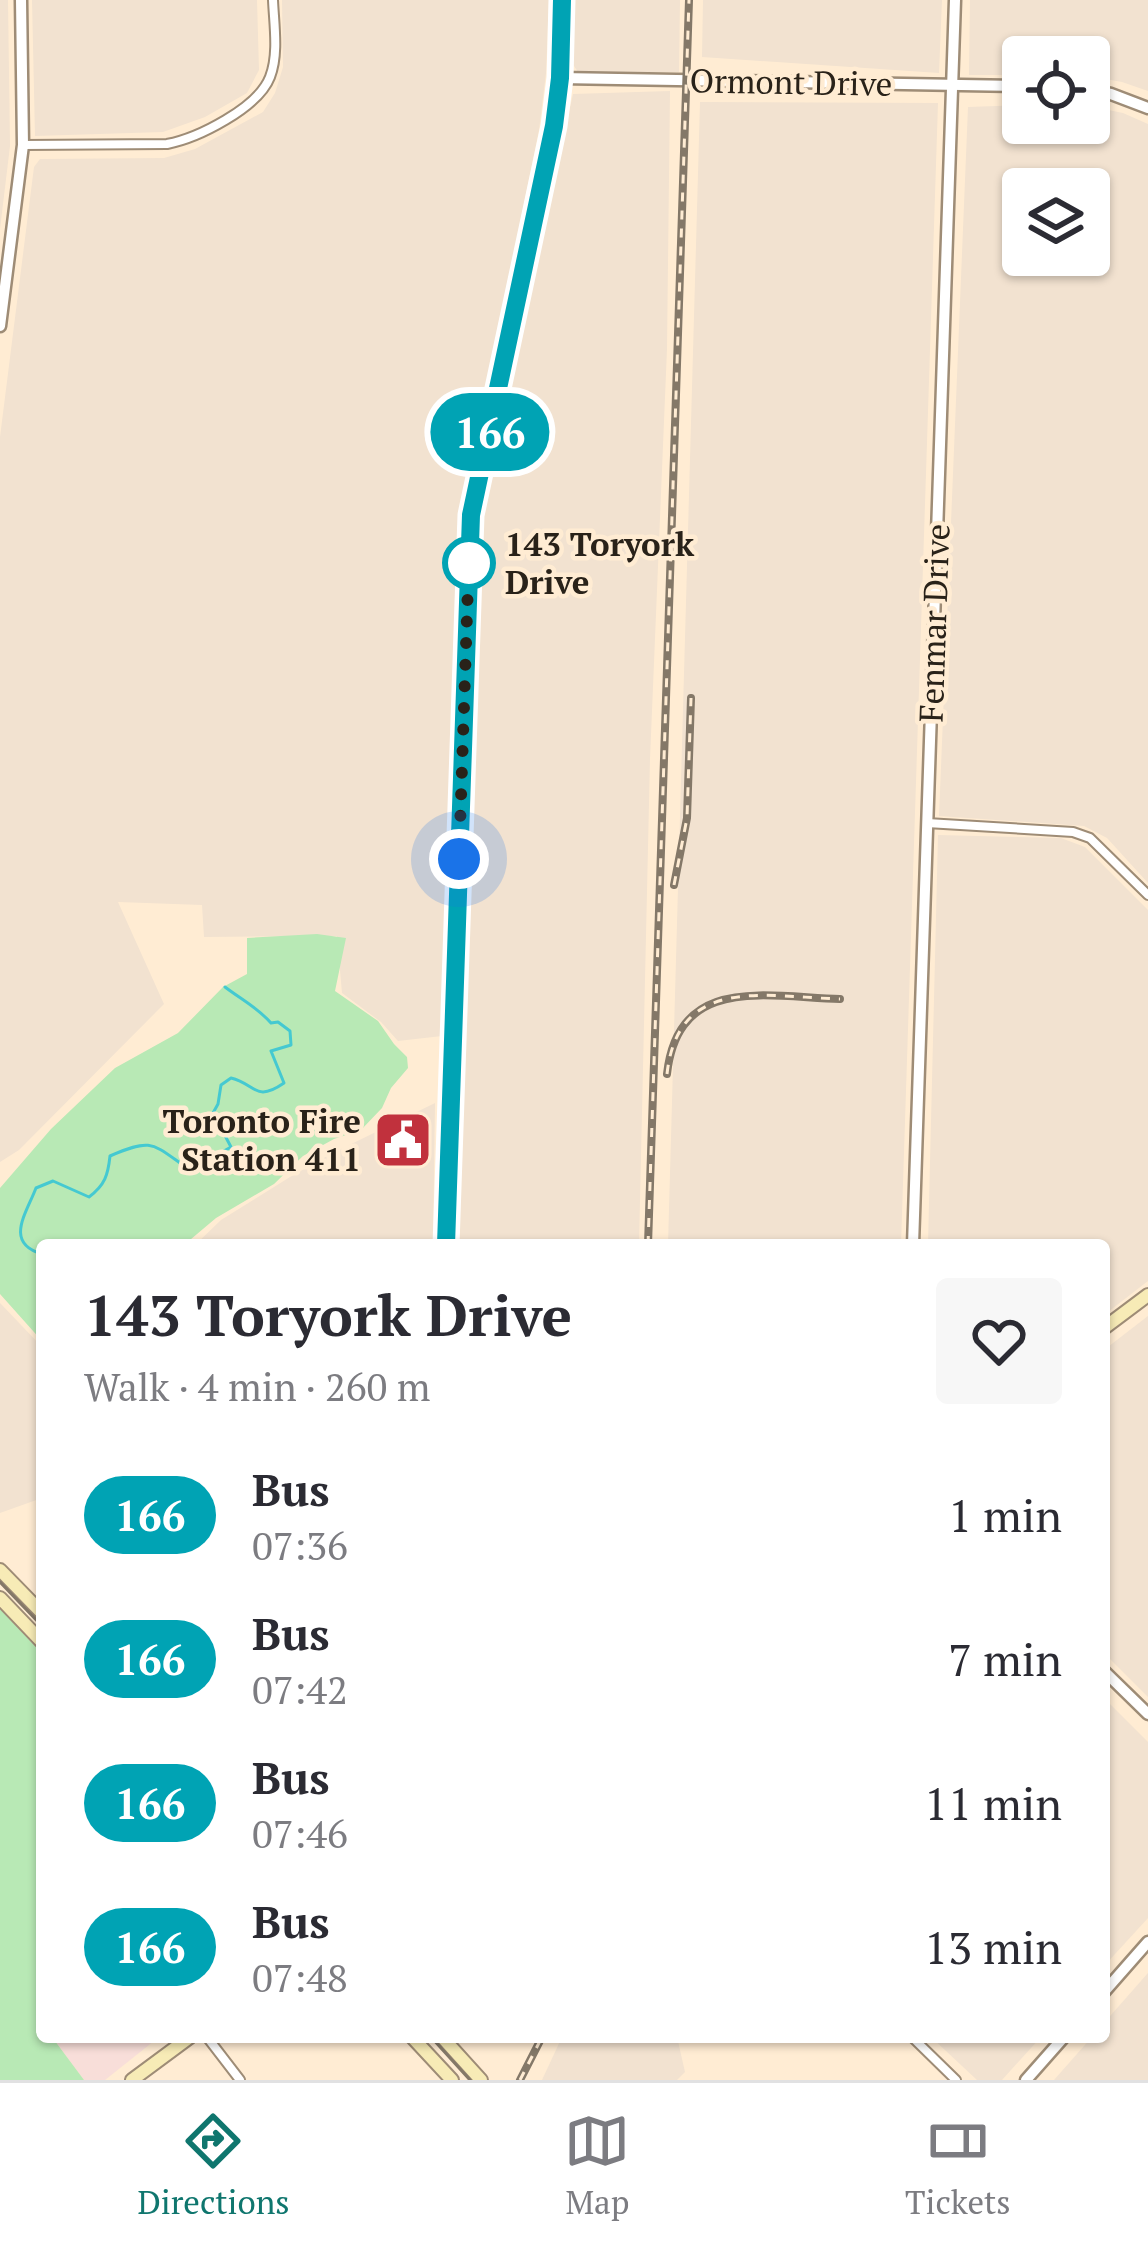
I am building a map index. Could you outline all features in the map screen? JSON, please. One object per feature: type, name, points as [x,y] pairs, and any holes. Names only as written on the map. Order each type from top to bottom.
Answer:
[{"type":"main road","points":[[1110,1324],[1148,1295]]},
{"type":"main road","points":[[0,1570],[36,1607]]},
{"type":"main road","points":[[0,1598],[36,1636]]},
{"type":"main road","points":[[131,2080],[182,2043]]},
{"type":"main road","points":[[418,2043],[452,2080]]},
{"type":"main road","points":[[447,2043],[481,2080]]},
{"type":"street","points":[[0,326],[23,145],[21,0]]},
{"type":"street","points":[[23,145],[175,142],[231,116],[269,81],[273,0]]},
{"type":"street","points":[[446,1239],[471,515],[554,126],[562,0]]},
{"type":"street","name":"Fenmar Drive","points":[[913,1239],[955,0]]},
{"type":"street","name":"Ormont Drive","points":[[560,78],[1002,86]]},
{"type":"street","points":[[1110,94],[1148,109]]},
{"type":"street","points":[[927,823],[1065,830],[1084,836],[1148,895]]},
{"type":"street","points":[[1110,1676],[1148,1714]]},
{"type":"street","points":[[1110,1984],[1148,1942]]},
{"type":"street","points":[[211,2043],[239,2080]]},
{"type":"street","points":[[918,2043],[956,2080]]},
{"type":"street","points":[[1026,2080],[1059,2043]]},
{"type":"shaded area","points":[[0,0],[8,0],[10,146],[0,229]]},
{"type":"shaded area","points":[[32,0],[257,0],[259,70],[247,93],[205,117],[163,132],[35,136]]},
{"type":"shaded area","points":[[282,0],[549,0],[539,130],[461,512],[442,1036],[398,1041],[342,993],[337,936],[204,937],[202,905],[118,902],[164,1004],[19,1150],[0,1162],[0,437],[34,167],[40,159],[164,158],[195,149],[263,112],[283,67]]},
{"type":"shaded area","points":[[574,0],[680,0],[679,72],[578,72],[572,63]]},
{"type":"shaded area","points":[[703,0],[942,0],[939,73],[702,57]]},
{"type":"shaded area","points":[[970,0],[1148,0],[1148,91],[1110,80],[1110,36],[1002,36],[1002,75],[969,75]]},
{"type":"shaded area","points":[[670,91],[667,349],[650,759],[639,1239],[458,1239],[479,527],[573,94]]},
{"type":"shaded area","points":[[700,102],[938,103],[901,1239],[668,1239]]},
{"type":"shaded area","points":[[1002,106],[1002,144],[1110,144],[1110,110],[1123,113],[1148,124],[1148,883],[1107,838],[1084,826],[939,816],[968,107]]},
{"type":"shaded area","points":[[938,835],[1061,838],[1085,847],[1148,910],[1148,1281],[1110,1310],[1110,1239],[928,1239]]},
{"type":"shaded area","points":[[435,1103],[433,1239],[201,1239],[221,1220],[331,1154]]},
{"type":"shaded area","points":[[0,1303],[36,1341],[36,1500],[0,1513]]},
{"type":"shaded area","points":[[1148,1316],[1148,1697],[1110,1659],[1110,1345]]},
{"type":"shaded area","points":[[1110,1704],[1148,1742],[1148,1918],[1110,1959]]},
{"type":"shaded area","points":[[1148,1973],[1148,2080],[1054,2080],[1087,2043],[1110,2043],[1110,2016]]},
{"type":"shaded area","points":[[56,2043],[151,2043],[105,2080],[84,2080]]},
{"type":"shaded area","points":[[559,2043],[678,2043],[685,2072],[677,2080],[542,2080]]},
{"type":"shaded area","points":[[937,2043],[1036,2043],[1002,2080],[977,2080]]},
{"type":"green space","points":[[317,934],[346,938],[335,991],[378,1021],[407,1057],[408,1068],[361,1130],[303,1156],[274,1184],[216,1218],[191,1239],[36,1239],[36,1334],[0,1294],[0,1188],[51,1129],[115,1068],[178,1033],[223,987],[247,974],[247,938]]},
{"type":"green space","points":[[0,1609],[36,1647],[36,2043],[56,2043],[84,2080],[0,2080]]},
{"type":"waterway","points":[[36,1252],[21,1235],[36,1188],[53,1181],[89,1197],[105,1179],[110,1156],[145,1145],[160,1149],[190,1170],[231,1147],[213,1113],[221,1085],[231,1078],[267,1092],[284,1083],[271,1051],[291,1045],[290,1031],[278,1022],[271,1023],[225,987]]},
{"type":"tram line","points":[[0,1582],[36,1620]]},
{"type":"tram line","points":[[436,2043],[470,2080]]},
{"type":"railway","points":[[648,1239],[689,0]]},
{"type":"railway","points":[[674,885],[687,818],[691,698]]},
{"type":"railway","points":[[667,1074],[675,1042],[688,1020],[707,1006],[756,995],[840,999]]},
{"type":"railway","points":[[520,2080],[539,2043]]},
{"type":"bus line","name":"166","points":[[446,1239],[471,515],[554,126],[562,0]]},
{"type":"place","name":"143 Toryork Drive","points":[[469,563]]},
{"type":"place","name":"Toronto Fire Station 411","points":[[403,1140]]},
{"type":"route","points":[[459,859],[469,554],[469,563]]}]
